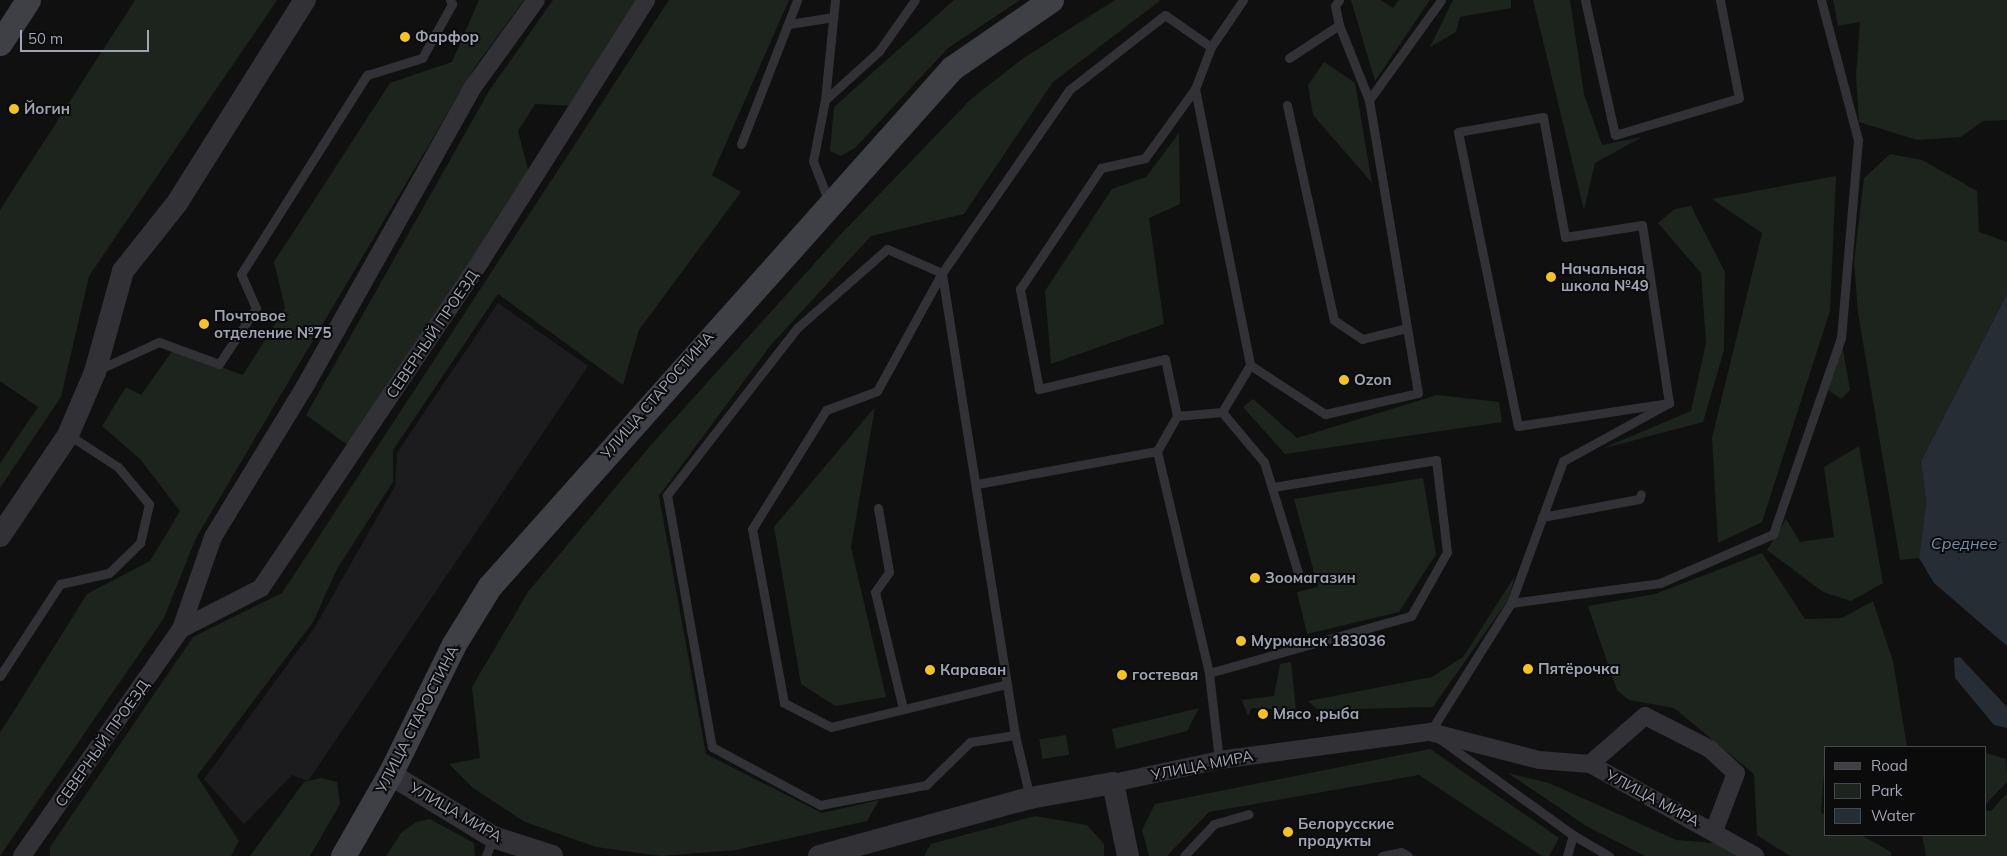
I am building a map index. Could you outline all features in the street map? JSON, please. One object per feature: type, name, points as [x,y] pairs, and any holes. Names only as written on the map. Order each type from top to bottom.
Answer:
[{"type":"main road","points":[[0,43],[28,0]]},
{"type":"main road","name":"УЛИЦА СТАРОСТИНА","points":[[343,856],[390,774],[454,644],[489,587],[829,202],[952,68],[1052,0]]},
{"type":"street","points":[[0,536],[68,435],[94,372],[123,271],[177,202],[305,0]]},
{"type":"street","name":"СЕВЕРНЫЙ ПРОЕЗД","points":[[22,856],[181,629],[213,537],[304,388],[473,87],[536,0]]},
{"type":"street","name":"СЕВЕРНЫЙ ПРОЕЗД","points":[[181,629],[261,588],[480,262],[646,0]]},
{"type":"street","name":"УЛИЦА МИРА","points":[[819,856],[850,853],[1030,798],[1218,760],[1430,732],[1540,760],[1590,764],[1714,831],[1736,773],[1710,749],[1645,716],[1590,764]]},
{"type":"street","name":"УЛИЦА МИРА","points":[[390,774],[490,846],[552,856]]},
{"type":"street","points":[[1113,782],[1128,856]]},
{"type":"street","points":[[1714,831],[1755,856]]},
{"type":"lane","points":[[94,372],[159,342],[218,364],[256,308],[242,274],[366,76],[422,58],[452,4],[450,0]]},
{"type":"lane","points":[[741,144],[797,0]]},
{"type":"lane","points":[[829,202],[813,161],[826,100],[835,0]]},
{"type":"lane","points":[[826,100],[879,51],[915,0]]},
{"type":"lane","points":[[1218,760],[1209,673],[1157,451],[1177,416],[1165,359],[1039,389],[1020,289],[1101,168],[1145,158],[1195,89],[1211,47],[1243,0]]},
{"type":"lane","points":[[1250,365],[1325,414],[1418,393],[1369,100],[1339,25],[1334,6],[1339,0]]},
{"type":"lane","points":[[1369,100],[1441,0]]},
{"type":"lane","points":[[1585,0],[1615,134],[1740,98],[1720,0]]},
{"type":"lane","points":[[1511,603],[1660,582],[1773,534],[1841,338],[1858,140],[1821,0]]},
{"type":"lane","points":[[1007,684],[831,727],[784,703],[752,529],[826,410],[877,391],[942,273],[1069,90],[1165,15],[1211,47]]},
{"type":"lane","points":[[789,24],[833,17]]},
{"type":"lane","points":[[1289,58],[1339,25]]},
{"type":"lane","points":[[1195,89],[1250,365],[1222,412]]},
{"type":"lane","points":[[1287,105],[1334,320],[1362,339],[1407,328]]},
{"type":"lane","points":[[1543,117],[1565,237],[1642,225],[1669,403],[1518,426],[1458,132],[1543,117]]},
{"type":"lane","points":[[942,273],[887,249],[797,328],[667,495],[712,748],[820,805],[926,785],[970,742],[1015,736]]},
{"type":"lane","points":[[942,273],[978,484],[1015,736],[1030,798]]},
{"type":"lane","points":[[1609,856],[1573,835],[1430,732],[1511,603],[1562,461],[1669,403]]},
{"type":"lane","points":[[1177,416],[1222,412]]},
{"type":"lane","points":[[1222,412],[1264,462],[1300,579]]},
{"type":"lane","points":[[0,676],[60,584],[109,572],[140,543],[148,504],[118,467],[68,435]]},
{"type":"lane","points":[[978,484],[1157,451]]},
{"type":"lane","points":[[1209,673],[1411,616],[1447,552],[1436,460],[1273,487]]},
{"type":"lane","points":[[1542,517],[1639,499],[1641,494]]},
{"type":"lane","points":[[878,508],[889,572],[875,592],[903,709]]},
{"type":"lane","points":[[1184,856],[1214,824],[1249,814]]},
{"type":"lane","points":[[1567,856],[1573,835]]},
{"type":"lane","points":[[1382,856],[1402,852],[1408,856]]},
{"type":"shaded area","points":[[498,303],[588,366],[308,781],[292,775],[244,824],[204,779],[315,627],[395,486],[397,453]]},
{"type":"green space","points":[[135,0],[277,0],[89,276],[61,397],[0,488],[0,463],[38,407],[0,381],[0,210]]},
{"type":"green space","points":[[479,0],[524,0],[475,67],[196,538],[164,618],[0,856],[0,733],[87,594],[150,561],[180,511],[140,459],[102,426],[126,387],[141,395],[173,350],[243,375],[285,308],[274,262],[390,83],[452,62]]},
{"type":"green space","points":[[553,0],[639,0],[576,106],[535,104],[518,131],[530,177],[352,448],[306,415],[489,91]]},
{"type":"green space","points":[[669,0],[789,0],[712,175],[741,192],[639,330],[623,385],[498,294],[393,450],[393,482],[337,569],[313,622],[197,776],[239,841],[231,856],[50,856],[50,847],[193,637],[282,593]]},
{"type":"green space","points":[[954,0],[1020,0],[947,49],[855,148],[841,156],[830,151],[834,107]]},
{"type":"green space","points":[[1115,0],[1161,0],[1053,82],[964,214],[871,236],[770,346],[659,496],[706,754],[822,813],[879,800],[867,821],[736,850],[661,856],[596,847],[525,822],[473,788],[449,764],[480,758],[472,687],[528,592],[650,446],[841,234],[971,99],[1022,59]]},
{"type":"green space","points":[[1351,0],[1381,0],[1393,8],[1399,0],[1430,0],[1375,81]]},
{"type":"green space","points":[[1453,0],[1511,0],[1511,8],[1460,17],[1456,32],[1430,47]]},
{"type":"green space","points":[[1533,0],[1570,0],[1584,94],[1602,145],[1642,137],[1595,163],[1584,210]]},
{"type":"green space","points":[[1833,0],[2007,0],[2007,120],[1983,121],[1961,137],[1917,140],[1859,122],[1856,76],[1860,22],[1838,26]]},
{"type":"green space","points":[[1324,62],[1355,83],[1372,183],[1313,115],[1308,85]]},
{"type":"green space","points":[[1179,133],[1180,204],[1149,218],[1164,324],[1051,364],[1045,291],[1112,189],[1146,177]]},
{"type":"green space","points":[[1890,154],[1922,160],[1977,191],[1979,232],[2007,242],[2007,294],[1921,461],[1926,502],[1919,558],[1900,560],[1858,313],[1854,261],[1864,178]]},
{"type":"green space","points":[[1836,176],[1830,311],[1762,522],[1718,543],[1712,438],[1762,233],[1712,199]]},
{"type":"green space","points":[[1691,206],[1725,272],[1724,350],[1703,422],[1601,449],[1691,411],[1706,343],[1701,273],[1658,223],[1675,209]]},
{"type":"green space","points":[[1841,338],[1850,390],[1841,399],[1825,388]]},
{"type":"green space","points":[[1437,395],[1499,402],[1502,422],[1285,454],[1243,407],[1253,399],[1297,438]]},
{"type":"green space","points":[[875,407],[851,547],[886,697],[835,706],[801,684],[774,527]]},
{"type":"green space","points":[[1859,446],[1883,583],[1851,601],[1823,592],[1767,550],[1786,519],[1800,542],[1834,537],[1824,467]]},
{"type":"green space","points":[[1423,478],[1436,554],[1399,612],[1307,634],[1297,592],[1318,587],[1294,499]]},
{"type":"green space","points":[[1762,553],[1805,619],[1842,618],[1873,601],[1893,661],[1907,746],[1824,746],[1821,812],[1824,814],[1824,836],[1863,836],[1891,852],[1891,856],[1790,856],[1757,835],[1754,774],[1674,708],[1629,700],[1617,690],[1588,606],[1655,594]]},
{"type":"green space","points":[[1515,576],[1508,600],[1433,707],[1318,710],[1308,701],[1432,677],[1463,657]]},
{"type":"green space","points":[[1291,662],[1296,710],[1278,716],[1273,709],[1252,708],[1248,716],[1242,700],[1274,696],[1280,664]]},
{"type":"green space","points":[[1199,708],[1187,731],[1116,749],[1112,729]]},
{"type":"green space","points":[[1066,735],[1069,755],[1042,759],[1039,739]]},
{"type":"green space","points":[[1430,749],[1559,838],[1549,856],[1542,856],[1419,775],[1209,812],[1167,856],[1149,856],[1142,830],[1155,804]]},
{"type":"green space","points":[[1987,753],[2006,759],[2007,782],[1987,803]]},
{"type":"green space","points":[[1508,773],[1549,783],[1676,840],[1726,844],[1746,856],[1645,856],[1586,826]]},
{"type":"green space","points":[[321,778],[337,782],[340,804],[310,856],[250,856],[304,782]]},
{"type":"green space","points":[[2007,793],[2007,856],[1926,856],[1922,836],[1987,836],[1987,810],[1991,811]]},
{"type":"green space","points":[[1035,816],[1087,825],[1104,844],[1104,856],[924,856],[931,844]]},
{"type":"green space","points":[[430,819],[474,843],[475,856],[386,856],[401,833],[416,822]]},
{"type":"water","name":"Среднее","points":[[2007,294],[2007,646],[1934,583],[1919,558],[1926,502],[1921,461]]},
{"type":"water","points":[[1960,657],[2007,707],[2007,728],[1994,725],[1955,678],[1954,658]]},
{"type":"place","name":"Фарфор","points":[[405,37]]},
{"type":"place","name":"Йогин","points":[[14,109]]},
{"type":"place","name":"Начальная школа №49","points":[[1551,277]]},
{"type":"place","name":"Почтовое отделение №75","points":[[204,324]]},
{"type":"place","name":"Ozon","points":[[1344,380]]},
{"type":"place","name":"Зоомагазин","points":[[1255,578]]},
{"type":"place","name":"Мурманск 183036","points":[[1241,641]]},
{"type":"place","name":"Пятёрочка","points":[[1528,669]]},
{"type":"place","name":"Караван","points":[[930,670]]},
{"type":"place","name":"гостевая","points":[[1122,675]]},
{"type":"place","name":"Мясо ,рыба","points":[[1263,714]]},
{"type":"place","name":"Белорусские продукты","points":[[1288,832]]}]
